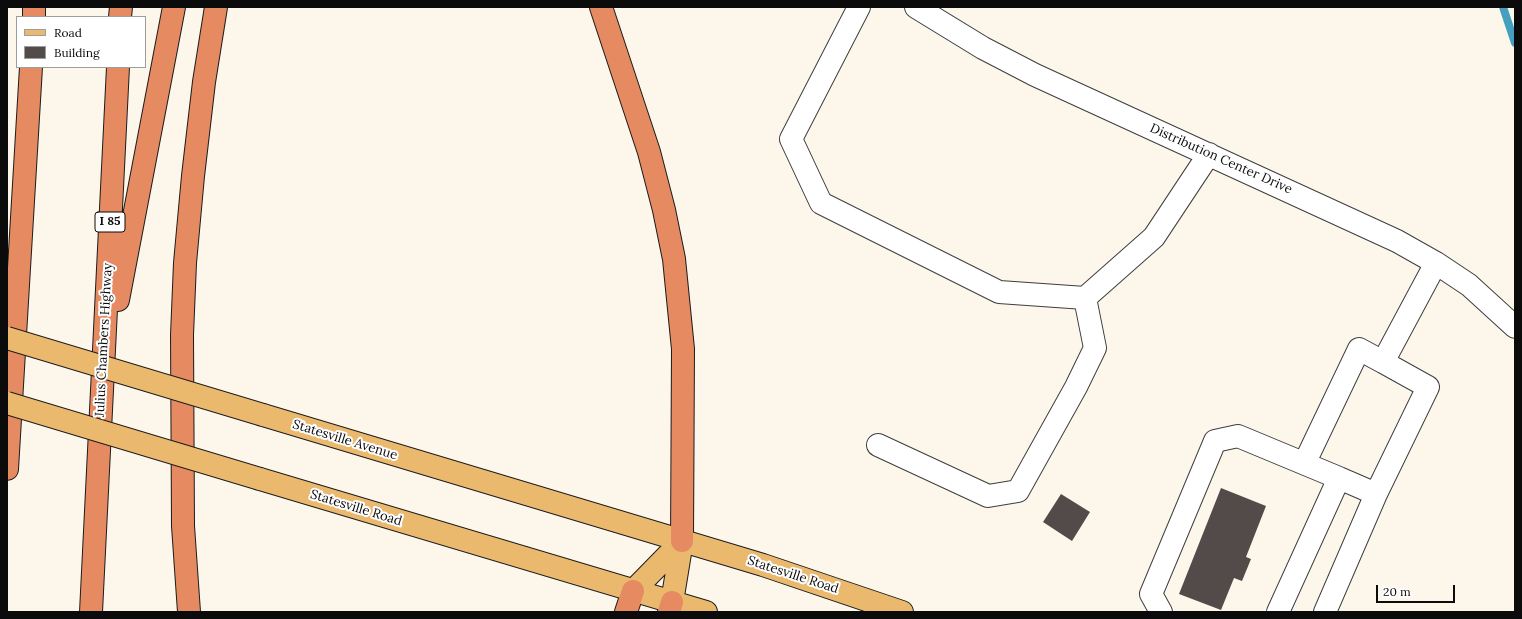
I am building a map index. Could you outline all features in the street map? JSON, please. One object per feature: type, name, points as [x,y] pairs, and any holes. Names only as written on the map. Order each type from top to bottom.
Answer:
[{"type":"highway","points":[[102,378],[174,7]]},
{"type":"highway","points":[[188,612],[183,526],[182,335],[185,263],[204,82],[216,7]]},
{"type":"highway","points":[[601,7],[649,152],[664,210],[674,259],[683,349],[682,541]]},
{"type":"highway","points":[[7,469],[10,344],[31,68]]},
{"type":"highway","name":"Julius Chambers Highway","points":[[91,612],[118,68]]},
{"type":"highway","points":[[7,276],[10,344]]},
{"type":"highway","points":[[626,612],[633,591]]},
{"type":"main road","name":"Statesville Avenue","points":[[10,344],[263,415],[682,541]]},
{"type":"main road","name":"Statesville Road","points":[[7,403],[633,591],[671,607],[706,612]]},
{"type":"main road","points":[[633,591],[682,541]]},
{"type":"main road","points":[[671,607],[682,541]]},
{"type":"main road","name":"Statesville Road","points":[[682,541],[764,565],[902,612]]},
{"type":"street","points":[[860,7],[791,139],[821,203],[889,239],[999,292],[1085,298],[1154,237],[1209,154]]},
{"type":"street","name":"Distribution Center Drive","points":[[916,7],[983,48],[1035,75],[1353,219],[1397,241],[1436,263],[1469,285],[1515,327]]},
{"type":"street","points":[[1383,362],[1436,263]]},
{"type":"street","points":[[878,445],[988,496],[1018,491],[1076,387],[1095,348],[1085,298]]},
{"type":"street","points":[[1305,462],[1359,349],[1428,387],[1376,494],[1325,612]]},
{"type":"street","points":[[1161,612],[1151,594],[1215,441],[1238,436],[1305,462],[1376,494]]},
{"type":"street","points":[[1278,612],[1339,478]]},
{"type":"building","points":[[1221,488],[1266,506],[1246,557],[1251,559],[1242,581],[1234,578],[1221,610],[1179,594]]},
{"type":"building","points":[[1061,494],[1090,512],[1072,541],[1043,522]]},
{"type":"waterway","points":[[1503,7],[1515,43]]}]
